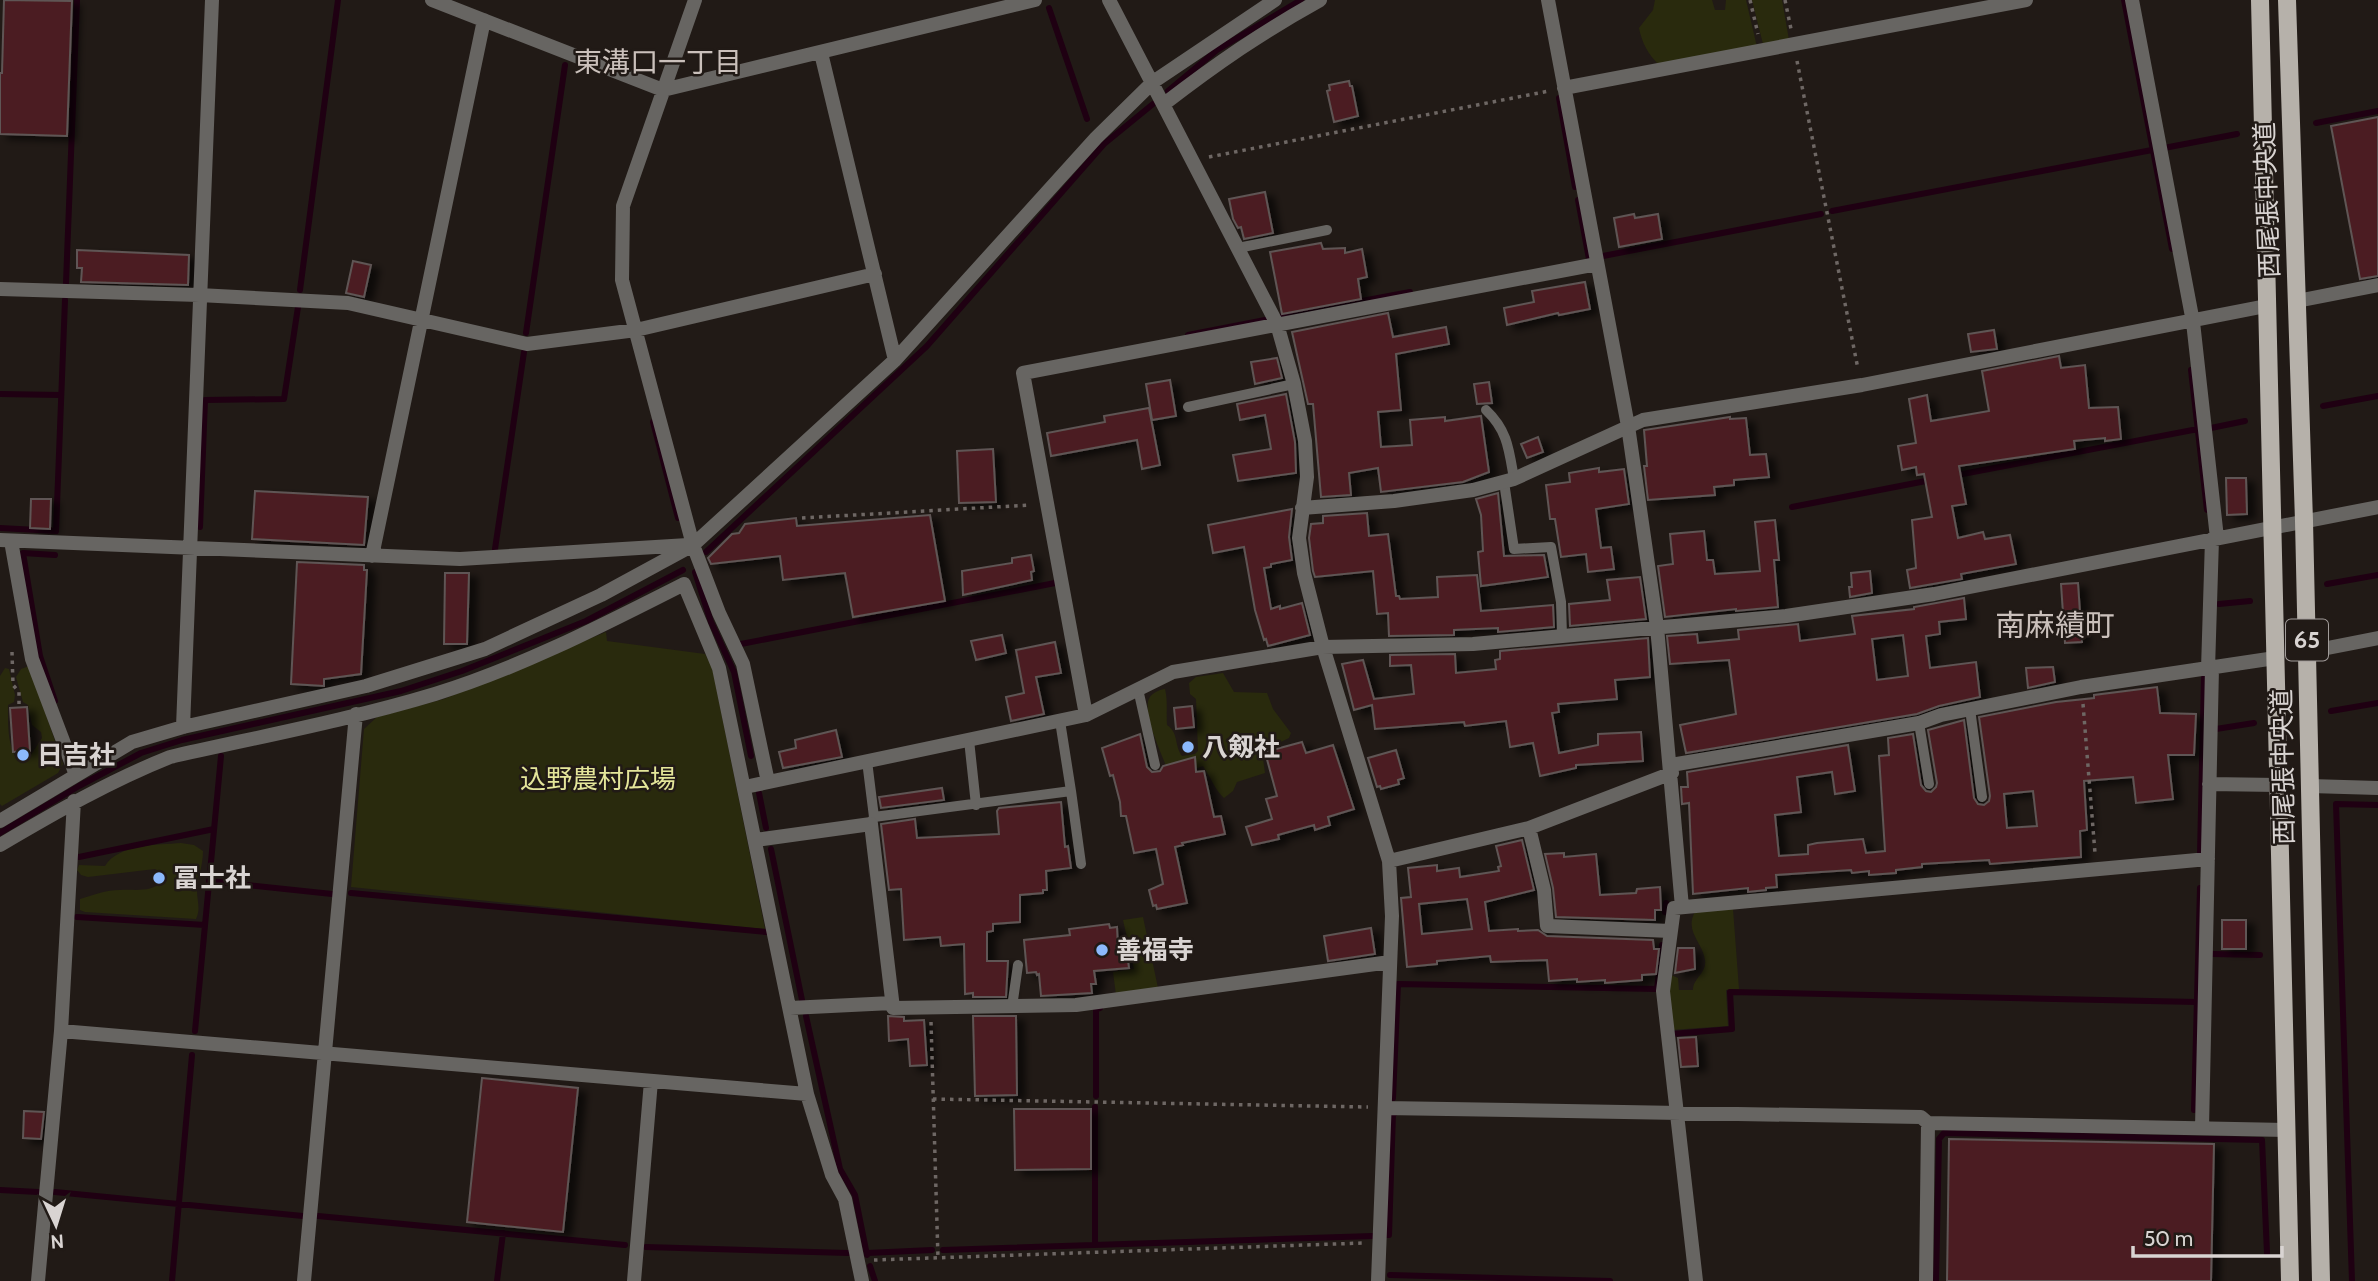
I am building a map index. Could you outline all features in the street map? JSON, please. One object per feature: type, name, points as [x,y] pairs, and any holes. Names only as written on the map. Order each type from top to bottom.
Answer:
[{"type":"main road","name":"西尾張中央道","points":[[2260,0],[2290,1281]]},
{"type":"main road","name":"西尾張中央道","points":[[2287,0],[2304,521],[2321,1281]]},
{"type":"street","points":[[183,727],[212,0]]},
{"type":"street","points":[[432,0],[663,90],[1035,0]]},
{"type":"street","points":[[695,0],[623,206],[622,281],[693,545],[719,613],[743,664],[768,782]]},
{"type":"street","points":[[1109,0],[1277,324],[1294,384],[1305,441],[1307,477],[1299,538],[1304,573],[1323,647],[1389,861],[1392,916],[1378,1281]]},
{"type":"street","points":[[0,821],[132,742],[183,727],[366,686],[485,649],[601,595],[693,545],[895,360],[1096,138],[1153,82],[1275,0]]},
{"type":"street","points":[[1164,104],[1227,55],[1320,0]]},
{"type":"street","points":[[1548,0],[1628,426],[1657,627],[1682,907]]},
{"type":"street","points":[[1564,88],[2026,0]]},
{"type":"street","points":[[2132,0],[2193,322],[2214,538],[2202,1128]]},
{"type":"street","points":[[372,556],[484,20]]},
{"type":"street","points":[[821,53],[895,360]]},
{"type":"street","points":[[1086,715],[1023,373],[1597,264]]},
{"type":"street","points":[[0,289],[348,303],[527,344],[636,330],[874,274]]},
{"type":"street","points":[[2297,301],[2378,285]]},
{"type":"street","points":[[1302,508],[1473,490],[1509,480],[1643,420],[1861,385],[2266,306]]},
{"type":"street","points":[[746,786],[1086,715],[1173,672],[1323,647],[1473,644],[1786,616],[1934,594],[2378,506]]},
{"type":"street","points":[[76,775],[32,659],[6,540],[460,559],[693,545]]},
{"type":"street","points":[[0,845],[74,801],[170,757],[435,694],[497,672],[587,633],[684,584],[719,668],[746,786],[807,1094],[832,1175],[845,1199],[862,1281]]},
{"type":"street","points":[[2307,652],[2378,638]]},
{"type":"street","points":[[1389,861],[1529,828],[1671,769],[1919,723],[1941,715],[2081,687],[2274,658]]},
{"type":"street","points":[[304,1281],[356,714]]},
{"type":"street","points":[[2209,785],[2278,785]]},
{"type":"street","points":[[2310,786],[2378,788]]},
{"type":"street","points":[[38,1281],[61,1031],[74,801]]},
{"type":"street","points":[[756,840],[873,821],[893,1008],[1076,1005],[1390,962]]},
{"type":"street","points":[[1529,828],[1544,890],[1547,926],[1671,931]]},
{"type":"street","points":[[1696,1281],[1663,991],[1674,908],[2208,859]]},
{"type":"street","points":[[790,1008],[892,1003]]},
{"type":"street","points":[[61,1031],[807,1094]]},
{"type":"street","points":[[634,1281],[651,1081]]},
{"type":"street","points":[[1385,1108],[1677,1111],[1921,1117],[1928,1123],[2286,1130]]},
{"type":"street","points":[[1926,1281],[1928,1123]]},
{"type":"lane","points":[[1238,248],[1327,230]]},
{"type":"lane","points":[[1188,407],[1294,384]]},
{"type":"lane","points":[[1486,410],[1500,424],[1509,448],[1514,550],[1551,547],[1562,636]]},
{"type":"lane","points":[[1138,689],[1156,765]]},
{"type":"lane","points":[[1970,709],[1982,797]]},
{"type":"lane","points":[[1060,721],[1082,864]]},
{"type":"lane","points":[[1919,723],[1929,784]]},
{"type":"lane","points":[[969,740],[976,804]]},
{"type":"lane","points":[[867,761],[873,821],[1071,791]]},
{"type":"lane","points":[[1012,1007],[1018,965]]},
{"type":"path","points":[[1750,0],[1761,50]]},
{"type":"path","points":[[1785,0],[1861,385]]},
{"type":"path","points":[[1194,160],[1564,88]]},
{"type":"path","points":[[802,518],[1047,504]]},
{"type":"path","points":[[2081,687],[2096,869]]},
{"type":"path","points":[[930,1008],[938,1258]]},
{"type":"path","points":[[933,1099],[1385,1108]]},
{"type":"path","points":[[859,1261],[1379,1242]]},
{"type":"green space","points":[[1655,0],[1712,0],[1715,10],[1725,10],[1726,0],[1746,0],[1757,47],[1659,65],[1646,48],[1639,28],[1653,10]]},
{"type":"green space","points":[[1752,0],[1782,0],[1789,40],[1763,44]]},
{"type":"green space","name":"込野農村広場","points":[[606,632],[607,641],[705,654],[712,667],[765,929],[351,887],[364,729],[377,717],[444,699]]},
{"type":"green space","points":[[29,666],[63,764],[58,773],[2,806],[0,676],[5,668],[9,669],[15,695],[14,702],[8,705],[10,741],[18,761],[27,761],[42,738],[41,732],[32,725],[28,705],[23,702],[16,677],[21,669]]},
{"type":"green space","points":[[1223,673],[1234,692],[1267,693],[1273,709],[1291,733],[1289,738],[1262,751],[1265,773],[1237,782],[1233,791],[1224,798],[1203,766],[1171,778],[1152,730],[1148,710],[1150,697],[1165,689],[1167,725],[1173,732],[1182,756],[1195,754],[1198,751],[1196,699],[1190,694],[1189,683],[1196,677]]},
{"type":"green space","points":[[150,845],[194,845],[203,851],[196,919],[80,910],[80,899],[110,891],[148,889],[164,881],[163,873],[155,869],[88,877],[77,870],[79,865],[105,866],[119,853]]},
{"type":"green space","points":[[1733,909],[1739,989],[1726,990],[1728,1026],[1671,1030],[1668,982],[1671,975],[1678,978],[1679,990],[1693,990],[1705,965],[1704,954],[1693,931],[1692,919],[1695,912]]},
{"type":"green space","points":[[1143,917],[1158,988],[1116,995],[1113,972],[1134,969],[1123,920]]},
{"type":"building","points":[[4,0],[72,1],[67,136],[0,134]]},
{"type":"building","points":[[1349,81],[1358,116],[1334,122],[1327,91],[1330,90],[1329,85]]},
{"type":"building","points":[[2378,117],[2378,276],[2360,279],[2331,126]]},
{"type":"building","points":[[1265,192],[1273,233],[1244,239],[1241,227],[1238,228],[1233,219],[1229,199]]},
{"type":"building","points":[[1634,214],[1635,218],[1658,214],[1662,239],[1619,247],[1614,218]]},
{"type":"building","points":[[1321,243],[1323,249],[1345,248],[1345,253],[1362,249],[1367,277],[1358,279],[1361,299],[1282,314],[1270,252]]},
{"type":"building","points":[[77,250],[189,255],[188,285],[81,282],[82,268],[77,268]]},
{"type":"building","points":[[353,261],[371,265],[364,297],[346,293]]},
{"type":"building","points":[[1585,282],[1590,309],[1559,315],[1558,313],[1507,325],[1504,308],[1534,302],[1532,291]]},
{"type":"building","points":[[1388,313],[1393,337],[1446,327],[1449,344],[1396,354],[1401,410],[1378,412],[1381,447],[1412,445],[1410,420],[1445,417],[1445,421],[1481,416],[1489,472],[1463,482],[1381,492],[1378,468],[1349,473],[1351,495],[1321,497],[1313,404],[1308,404],[1292,332]]},
{"type":"building","points":[[1994,330],[1997,349],[1971,352],[1968,334]]},
{"type":"building","points":[[2059,356],[2061,368],[2085,365],[2089,408],[2118,407],[2121,439],[2074,441],[2075,449],[1959,466],[1966,504],[1952,506],[1958,538],[1983,532],[1985,539],[2010,535],[2016,564],[1961,574],[1962,579],[1910,588],[1907,570],[1916,568],[1912,520],[1932,517],[1924,474],[1917,475],[1916,467],[1902,470],[1898,446],[1916,443],[1909,399],[1927,395],[1931,421],[1989,411],[1982,371]]},
{"type":"building","points":[[1277,358],[1282,378],[1255,384],[1251,362]]},
{"type":"building","points":[[1170,380],[1176,416],[1152,420],[1146,384]]},
{"type":"building","points":[[1489,382],[1492,403],[1477,404],[1474,384]]},
{"type":"building","points":[[1286,394],[1295,442],[1296,473],[1238,481],[1233,455],[1271,449],[1265,415],[1240,420],[1237,404]]},
{"type":"building","points":[[1149,408],[1160,465],[1142,469],[1137,440],[1051,456],[1047,433],[1105,422],[1104,416]]},
{"type":"building","points":[[1730,417],[1746,418],[1750,455],[1766,454],[1769,477],[1734,480],[1734,485],[1714,487],[1715,495],[1648,500],[1644,430]]},
{"type":"building","points":[[1538,437],[1543,452],[1527,458],[1521,444]]},
{"type":"building","points":[[993,449],[996,502],[959,503],[957,451]]},
{"type":"building","points":[[1599,468],[1599,472],[1624,469],[1629,504],[1596,509],[1601,548],[1611,547],[1614,569],[1588,572],[1586,554],[1561,557],[1555,519],[1550,519],[1546,485],[1570,482],[1569,473]]},
{"type":"building","points":[[2226,478],[2246,478],[2247,514],[2227,515]]},
{"type":"building","points":[[255,491],[368,497],[364,545],[252,539]]},
{"type":"building","points":[[1498,493],[1504,556],[1544,555],[1548,577],[1481,586],[1478,552],[1483,551],[1481,515],[1476,499]]},
{"type":"building","points":[[31,499],[51,499],[50,529],[30,528]]},
{"type":"building","points":[[1292,509],[1289,537],[1292,560],[1264,568],[1271,609],[1302,603],[1310,635],[1268,646],[1255,610],[1244,547],[1213,553],[1208,525]]},
{"type":"building","points":[[1367,513],[1369,536],[1388,534],[1396,596],[1400,599],[1438,597],[1437,577],[1477,575],[1481,611],[1553,605],[1554,627],[1498,632],[1498,628],[1454,630],[1454,635],[1389,636],[1388,613],[1377,614],[1373,571],[1315,577],[1313,571],[1309,538],[1311,524],[1323,523],[1323,516]]},
{"type":"building","points":[[930,515],[945,601],[853,617],[845,573],[783,580],[780,556],[711,564],[708,558],[732,534],[739,533],[745,524],[796,518],[797,526]]},
{"type":"building","points":[[1775,520],[1779,560],[1774,560],[1778,607],[1665,617],[1658,566],[1673,564],[1670,534],[1704,531],[1707,560],[1713,560],[1715,574],[1760,571],[1755,522]]},
{"type":"building","points":[[1031,555],[1034,571],[1031,572],[1032,580],[963,595],[962,571],[1012,563],[1012,558]]},
{"type":"building","points":[[297,562],[364,565],[364,570],[367,570],[361,674],[324,679],[324,686],[291,684]]},
{"type":"building","points":[[1870,571],[1872,593],[1850,597],[1851,573]]},
{"type":"building","points":[[445,573],[469,573],[467,644],[444,644]]},
{"type":"building","points":[[1640,577],[1646,619],[1570,626],[1569,604],[1610,600],[1607,580]]},
{"type":"building","points":[[2078,583],[2082,642],[2065,643],[2061,584]]},
{"type":"building","points":[[1964,598],[1966,619],[1939,622],[1940,634],[1926,636],[1930,668],[1976,662],[1980,697],[1917,714],[1686,753],[1680,725],[1736,714],[1729,660],[1670,664],[1667,636],[1697,634],[1698,643],[1739,639],[1738,630],[1798,624],[1800,641],[1855,634],[1852,616]],"holes":[[[1903,635],[1908,676],[1877,680],[1872,639]]]},
{"type":"building","points":[[1002,635],[1006,653],[976,660],[971,641]]},
{"type":"building","points":[[1648,638],[1650,677],[1615,680],[1617,699],[1558,704],[1559,712],[1552,713],[1559,753],[1598,745],[1598,734],[1641,732],[1643,761],[1576,765],[1576,768],[1540,776],[1533,743],[1510,747],[1506,721],[1465,726],[1464,722],[1375,729],[1372,705],[1354,710],[1342,664],[1363,660],[1374,699],[1414,694],[1411,665],[1390,666],[1390,655],[1455,654],[1456,673],[1496,669],[1495,660],[1500,659],[1500,651]]},
{"type":"building","points":[[1055,642],[1061,673],[1036,677],[1044,714],[1011,721],[1006,697],[1024,693],[1016,650]]},
{"type":"building","points":[[2053,667],[2055,682],[2028,688],[2026,668]]},
{"type":"building","points":[[2157,687],[2160,713],[2196,714],[2194,755],[2168,755],[2173,799],[2136,803],[2133,777],[2084,781],[2087,830],[2080,831],[2081,857],[1990,864],[1989,860],[1922,864],[1922,867],[1896,870],[1896,873],[1869,875],[1869,871],[1852,873],[1851,870],[1776,875],[1777,887],[1766,890],[1748,892],[1748,888],[1693,894],[1689,803],[1682,804],[1681,787],[1688,787],[1687,772],[1848,745],[1855,791],[1835,794],[1832,772],[1797,777],[1801,812],[1775,815],[1779,856],[1808,854],[1808,845],[1817,843],[1863,839],[1866,853],[1885,851],[1879,756],[1889,755],[1888,738],[1913,734],[1921,785],[1931,792],[1937,783],[1928,730],[1964,720],[1974,798],[1978,804],[1984,805],[1990,796],[1979,717],[2056,702],[2094,698],[2094,695]],"holes":[[[2033,791],[2037,826],[2007,828],[2004,794]]]},
{"type":"building","points":[[1192,706],[1194,727],[1176,729],[1174,708]]},
{"type":"building","points":[[27,707],[30,751],[13,752],[10,708]]},
{"type":"building","points":[[836,730],[842,757],[783,768],[779,752],[796,748],[795,740]]},
{"type":"building","points":[[1140,734],[1147,767],[1152,772],[1195,757],[1196,772],[1204,771],[1214,817],[1221,816],[1225,834],[1182,843],[1183,845],[1175,847],[1187,903],[1157,909],[1156,905],[1153,906],[1149,890],[1163,884],[1156,849],[1134,853],[1126,816],[1121,816],[1113,775],[1110,776],[1102,748]]},
{"type":"building","points":[[1302,742],[1306,753],[1333,745],[1354,809],[1328,817],[1330,825],[1315,830],[1314,825],[1278,835],[1279,839],[1252,845],[1246,827],[1272,819],[1266,799],[1277,796],[1265,752]]},
{"type":"building","points":[[1396,750],[1404,778],[1398,780],[1399,784],[1381,789],[1380,786],[1377,787],[1368,758]]},
{"type":"building","points":[[942,788],[944,800],[881,808],[879,797]]},
{"type":"building","points":[[1061,802],[1065,847],[1068,846],[1071,868],[1046,871],[1047,890],[1043,890],[1043,893],[1020,895],[1020,922],[993,924],[993,931],[987,932],[987,961],[1008,961],[1006,997],[973,997],[973,993],[965,994],[964,944],[941,946],[940,937],[904,940],[901,889],[889,890],[881,824],[915,819],[917,838],[999,834],[999,808]]},
{"type":"building","points":[[1522,840],[1534,890],[1485,902],[1489,931],[1538,930],[1547,936],[1653,940],[1654,949],[1659,949],[1656,974],[1642,975],[1642,980],[1605,983],[1605,980],[1577,982],[1577,979],[1549,981],[1547,960],[1491,962],[1490,956],[1407,967],[1401,898],[1411,897],[1408,868],[1437,865],[1437,871],[1459,868],[1460,877],[1499,871],[1498,867],[1501,866],[1496,846]],"holes":[[[1467,899],[1472,929],[1422,934],[1419,904]]]},
{"type":"building","points":[[1564,853],[1564,857],[1596,854],[1600,895],[1636,893],[1637,889],[1660,887],[1661,910],[1655,910],[1655,920],[1556,917],[1545,854]]},
{"type":"building","points":[[2222,920],[2246,920],[2246,949],[2222,949]]},
{"type":"building","points":[[1109,924],[1110,928],[1117,927],[1118,946],[1126,945],[1129,968],[1094,971],[1096,984],[1091,984],[1092,993],[1041,996],[1039,974],[1027,973],[1024,940],[1070,935],[1069,929]]},
{"type":"building","points":[[1371,928],[1375,954],[1328,961],[1324,936]]},
{"type":"building","points":[[1678,948],[1694,948],[1695,969],[1675,973]]},
{"type":"building","points":[[888,1016],[904,1017],[904,1021],[924,1020],[927,1065],[910,1066],[908,1039],[889,1041]]},
{"type":"building","points":[[973,1016],[1016,1016],[1017,1095],[975,1096]]},
{"type":"building","points":[[1696,1037],[1698,1066],[1681,1067],[1678,1038]]},
{"type":"building","points":[[482,1078],[578,1088],[563,1232],[467,1222]]},
{"type":"building","points":[[1014,1109],[1091,1109],[1091,1169],[1015,1170]]},
{"type":"building","points":[[24,1111],[44,1112],[41,1139],[23,1138]]},
{"type":"building","points":[[1949,1139],[2214,1144],[2211,1281],[1947,1281]]},
{"type":"waterway","points":[[66,283],[77,0]]},
{"type":"waterway","points":[[300,290],[338,0]]},
{"type":"waterway","points":[[1168,91],[1217,50],[1301,0]]},
{"type":"waterway","points":[[2124,0],[2172,249]]},
{"type":"waterway","points":[[1049,8],[1087,119]]},
{"type":"waterway","points":[[526,333],[565,65]]},
{"type":"waterway","points":[[1559,98],[1575,187]]},
{"type":"waterway","points":[[706,552],[927,346],[1104,144],[1153,104]]},
{"type":"waterway","points":[[2316,123],[2378,111]]},
{"type":"waterway","points":[[2164,148],[2237,134]]},
{"type":"waterway","points":[[1832,211],[2152,150]]},
{"type":"waterway","points":[[1578,200],[1589,259]]},
{"type":"waterway","points":[[1603,256],[1821,214]]},
{"type":"waterway","points":[[1282,316],[1410,292]]},
{"type":"waterway","points":[[0,528],[56,531],[65,300]]},
{"type":"waterway","points":[[200,527],[205,400],[284,399],[298,307]]},
{"type":"waterway","points":[[1188,335],[1265,320]]},
{"type":"waterway","points":[[495,549],[524,352]]},
{"type":"waterway","points":[[2191,370],[2207,510]]},
{"type":"waterway","points":[[0,394],[61,395]]},
{"type":"waterway","points":[[2323,406],[2378,396]]},
{"type":"waterway","points":[[2211,428],[2245,421]]},
{"type":"waterway","points":[[653,422],[678,518]]},
{"type":"waterway","points":[[1952,476],[2198,429]]},
{"type":"waterway","points":[[1792,507],[1931,480]]},
{"type":"waterway","points":[[55,555],[23,553],[40,656],[55,701]]},
{"type":"waterway","points":[[0,833],[141,753],[182,740],[401,691],[462,671],[586,621],[683,570]]},
{"type":"waterway","points":[[695,572],[711,622],[734,672],[751,756]]},
{"type":"waterway","points":[[2327,584],[2378,575]]},
{"type":"waterway","points":[[741,644],[1055,583]]},
{"type":"waterway","points":[[2219,604],[2250,601]]},
{"type":"waterway","points":[[2200,855],[2204,676]]},
{"type":"waterway","points":[[2331,711],[2378,703]]},
{"type":"waterway","points":[[2216,729],[2254,723]]},
{"type":"waterway","points":[[72,748],[79,760]]},
{"type":"waterway","points":[[195,1031],[221,756]]},
{"type":"waterway","points":[[759,793],[766,828]]},
{"type":"waterway","points":[[2352,1281],[2336,804],[2378,805]]},
{"type":"waterway","points":[[79,857],[214,829]]},
{"type":"waterway","points":[[771,849],[802,1000]]},
{"type":"waterway","points":[[209,881],[332,894]]},
{"type":"waterway","points":[[2194,1110],[2200,888]]},
{"type":"waterway","points":[[351,893],[766,932]]},
{"type":"waterway","points":[[1665,912],[1666,903]]},
{"type":"waterway","points":[[77,917],[205,925]]},
{"type":"waterway","points":[[1393,1098],[1398,984],[1657,989],[1662,945]]},
{"type":"waterway","points":[[2213,954],[2260,955]]},
{"type":"waterway","points":[[1672,1034],[1732,1029],[1730,992],[2197,1002]]},
{"type":"waterway","points":[[1096,1096],[1096,1009],[1100,1008]]},
{"type":"waterway","points":[[806,1016],[840,1169],[855,1195],[867,1255]]},
{"type":"waterway","points":[[172,1281],[192,1055]]},
{"type":"waterway","points":[[1095,1107],[1095,1245]]},
{"type":"waterway","points":[[1387,1235],[1395,1113]]},
{"type":"waterway","points":[[1936,1281],[1939,1139],[1944,1133],[2262,1140],[2267,1253]]},
{"type":"waterway","points":[[0,1190],[38,1192]]},
{"type":"waterway","points":[[55,1192],[303,1216]]},
{"type":"waterway","points":[[318,1216],[625,1245]]},
{"type":"waterway","points":[[497,1281],[503,1233]]},
{"type":"waterway","points":[[943,1250],[1373,1236]]},
{"type":"waterway","points":[[646,1247],[848,1253]]},
{"type":"waterway","points":[[867,1253],[932,1250]]},
{"type":"waterway","points":[[870,1266],[875,1281]]},
{"type":"waterway","points":[[1390,1275],[1610,1281]]},
{"type":"place","name":"八剱社","points":[[1188,747]]},
{"type":"place","name":"日吉社","points":[[23,755]]},
{"type":"place","name":"冨士社","points":[[159,878]]},
{"type":"place","name":"善福寺","points":[[1102,950]]},
{"type":"district","name":"東溝口一丁目","points":[[658,62]]},
{"type":"district","name":"南麻績町","points":[[2055,626]]}]
